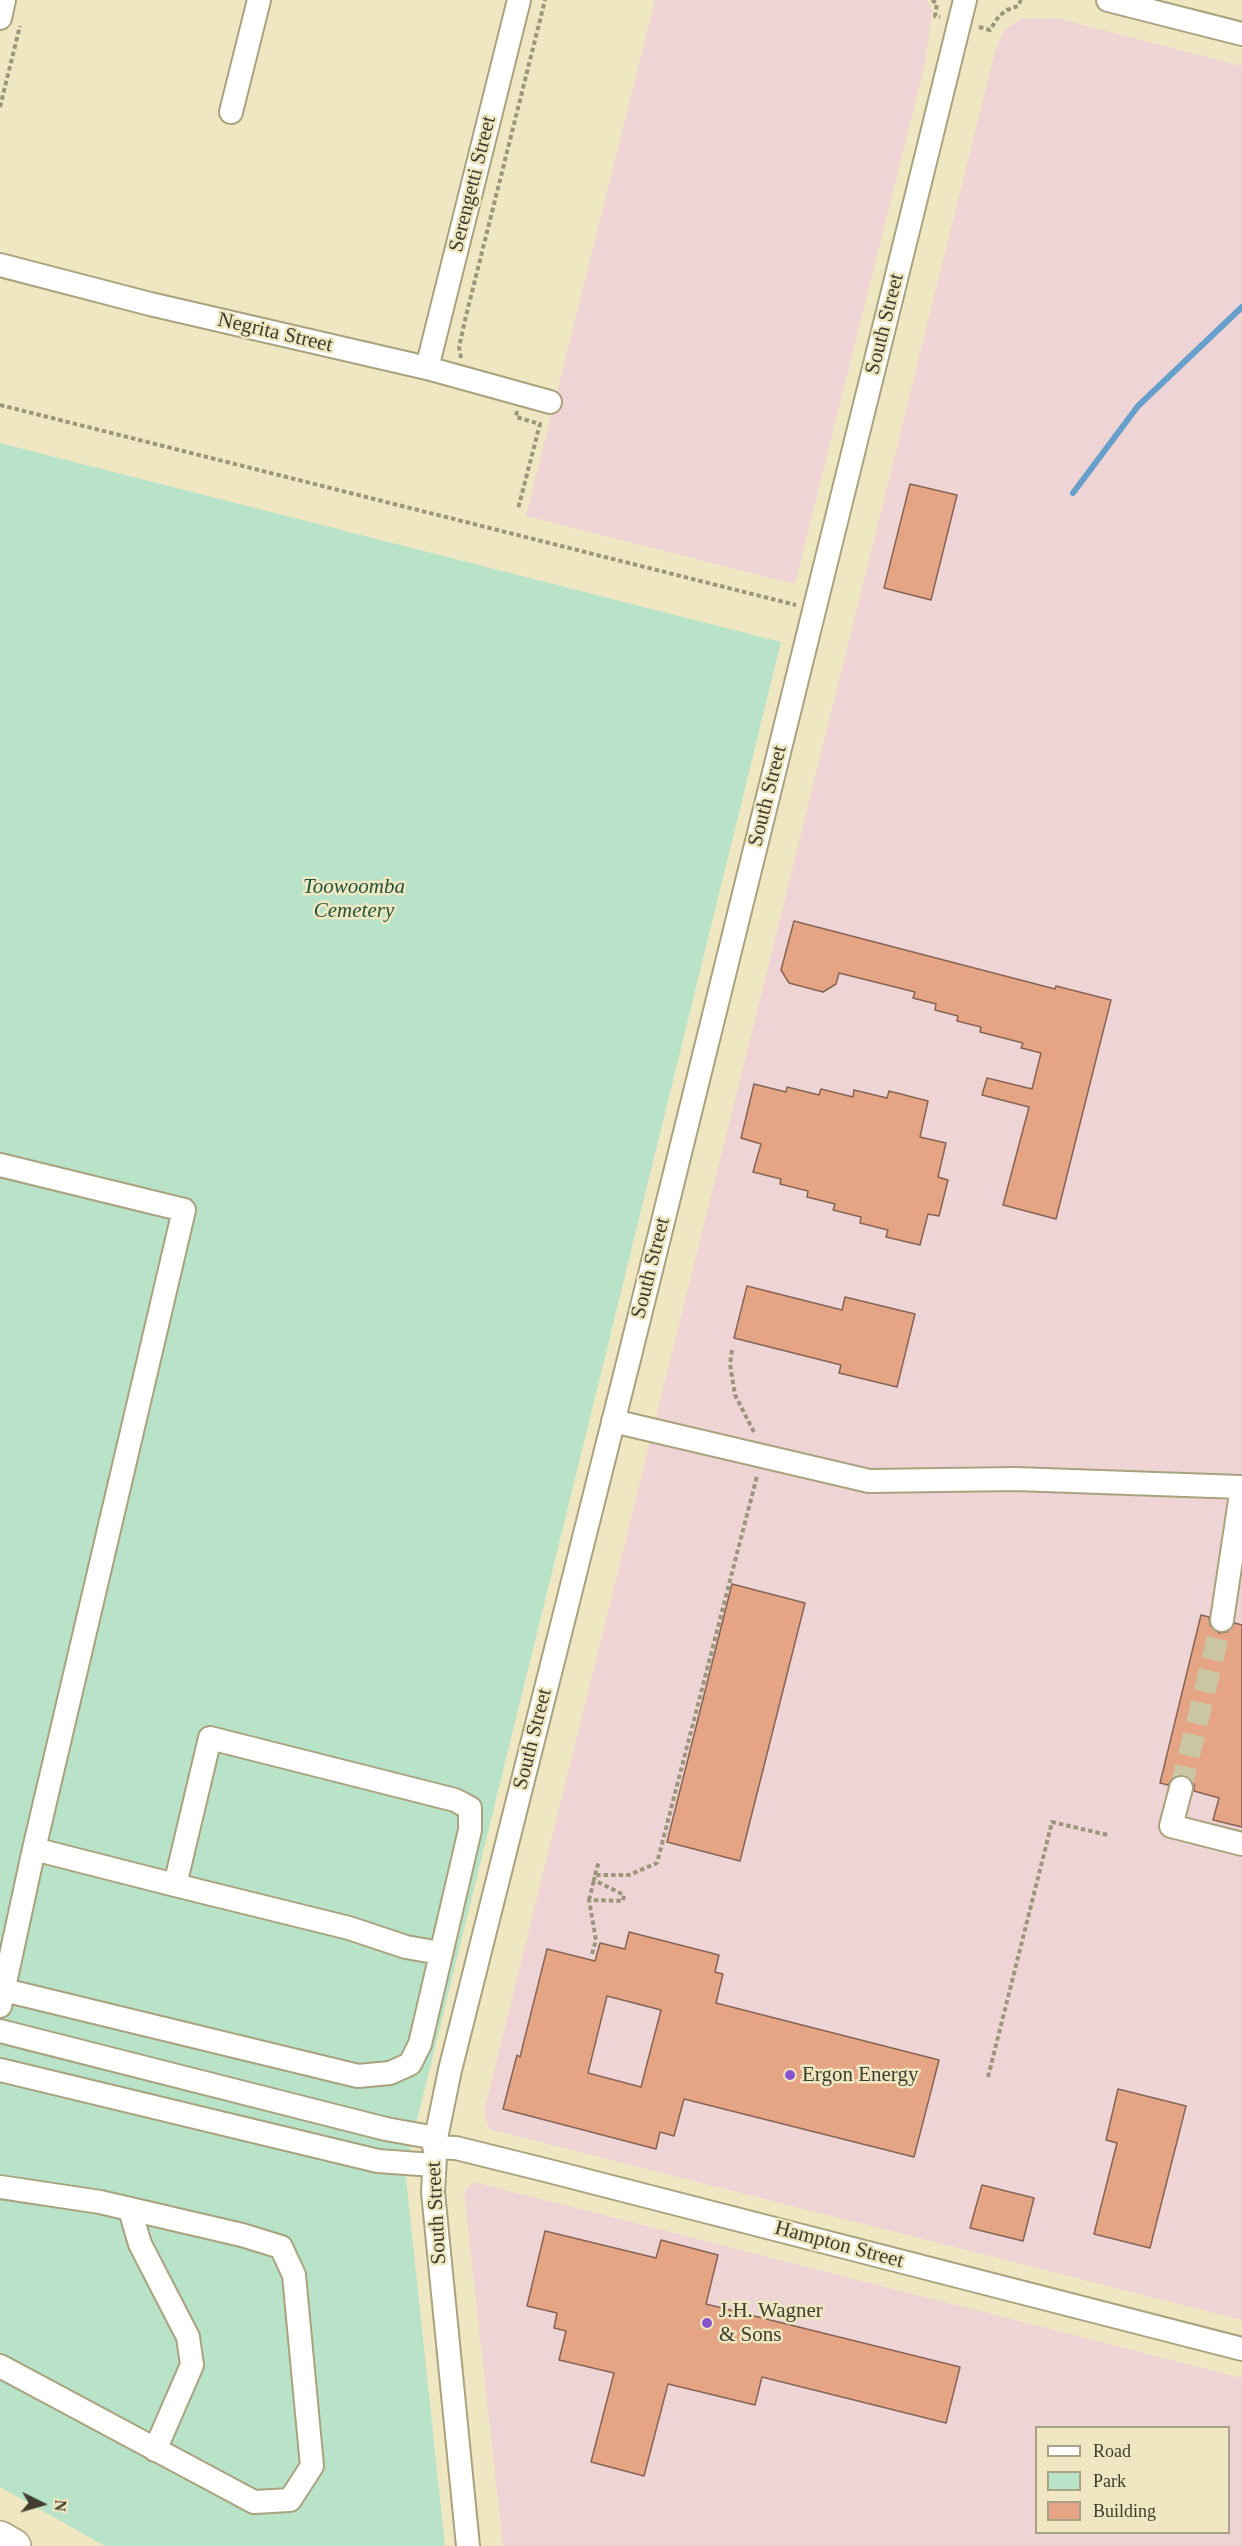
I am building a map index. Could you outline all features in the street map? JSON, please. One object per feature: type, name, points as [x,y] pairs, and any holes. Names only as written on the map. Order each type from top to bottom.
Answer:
[{"type":"highway","points":[[0,2538],[14,2546]]},
{"type":"street","points":[[4,0],[11,18]]},
{"type":"street","points":[[231,112],[259,0]]},
{"type":"street","name":"Serengetti Street","points":[[429,361],[517,0]]},
{"type":"street","name":"South Street","points":[[468,2546],[439,2268],[433,2192],[434,2150],[450,2070],[965,0]]},
{"type":"street","points":[[1108,0],[1242,34]]},
{"type":"street","name":"Negrita Street","points":[[0,265],[150,304],[429,361],[550,402]]},
{"type":"street","points":[[0,1165],[184,1210],[34,1849],[2,1998],[358,2076],[390,2073],[410,2064],[420,2044],[470,1830],[470,1808],[455,1800],[210,1738],[175,1885]]},
{"type":"street","points":[[613,1421],[868,1481],[1016,1479],[1241,1487],[1222,1620]]},
{"type":"street","points":[[1181,1788],[1171,1826],[1242,1844]]},
{"type":"street","points":[[34,1849],[349,1928],[406,1947],[440,1953]]},
{"type":"street","points":[[0,2031],[386,2129],[434,2150]]},
{"type":"street","points":[[0,2070],[378,2161],[434,2150]]},
{"type":"street","name":"Hampton Street","points":[[434,2150],[456,2148],[1242,2349]]},
{"type":"street","points":[[0,2187],[100,2202],[242,2235],[281,2247],[294,2275],[312,2466],[290,2500],[254,2502],[0,2366]]},
{"type":"street","points":[[130,2210],[140,2244],[188,2337],[192,2365],[155,2450]]},
{"type":"path","points":[[429,361],[461,361],[459,347],[466,316],[545,0]]},
{"type":"path","points":[[0,107],[11,18]]},
{"type":"path","points":[[518,509],[540,424],[516,417],[521,394]]},
{"type":"path","points":[[0,405],[814,610]]},
{"type":"path","points":[[594,1878],[629,1875],[657,1863],[762,1456],[753,1428],[735,1395],[730,1364],[732,1350]]},
{"type":"path","points":[[988,2077],[1052,1822],[1108,1836]]},
{"type":"path","points":[[592,1954],[596,1940],[590,1900],[599,1861]]},
{"type":"path","points":[[590,1900],[623,1901],[624,1895],[594,1878]]},
{"type":"shaded area","points":[[655,0],[926,0],[932,10],[925,63],[795,584],[526,516]]},
{"type":"shaded area","points":[[1056,18],[1242,66],[1242,2320],[489,2129],[484,2111],[995,52],[1004,30],[1021,19]]},
{"type":"shaded area","points":[[474,2182],[1242,2378],[1242,2546],[503,2546],[464,2191]]},
{"type":"green space","name":"Toowoomba Cemetery","points":[[0,443],[781,642],[405,2169],[445,2546],[105,2546],[0,2487]]},
{"type":"building","points":[[910,484],[957,495],[931,600],[884,588]]},
{"type":"building","points":[[794,921],[1055,989],[1056,986],[1111,1000],[1056,1219],[1003,1205],[1029,1107],[982,1095],[987,1078],[1032,1089],[1041,1053],[1021,1048],[1023,1043],[980,1032],[981,1027],[957,1021],[958,1016],[935,1010],[936,1004],[913,998],[915,992],[839,973],[836,984],[823,992],[789,983],[781,970]]},
{"type":"building","points":[[754,1084],[786,1092],[787,1087],[819,1095],[821,1089],[853,1097],[854,1090],[887,1098],[889,1091],[928,1101],[920,1137],[946,1143],[938,1177],[948,1180],[939,1216],[928,1214],[920,1245],[886,1237],[888,1230],[860,1223],[861,1217],[833,1210],[835,1204],[807,1197],[808,1191],[780,1184],[781,1179],[753,1172],[761,1144],[741,1138]]},
{"type":"building","points":[[747,1286],[842,1310],[845,1297],[915,1314],[897,1387],[839,1373],[841,1365],[734,1338]]},
{"type":"building","points":[[732,1584],[805,1603],[740,1861],[667,1842]]},
{"type":"building","points":[[1201,1615],[1209,1617],[1210,1625],[1219,1633],[1227,1632],[1235,1623],[1242,1625],[1242,1827],[1213,1820],[1219,1798],[1194,1791],[1194,1784],[1185,1775],[1177,1775],[1168,1785],[1160,1783]]},
{"type":"building","points":[[629,1932],[719,1955],[715,1972],[723,1974],[716,2003],[939,2060],[914,2157],[684,2099],[674,2136],[660,2132],[656,2149],[503,2109],[517,2055],[520,2057],[547,1949],[595,1961],[600,1943],[625,1949]],"holes":[[[607,1996],[661,2010],[641,2087],[588,2073]]]},
{"type":"building","points":[[1118,2089],[1186,2106],[1150,2248],[1094,2234],[1117,2143],[1106,2140]]},
{"type":"building","points":[[982,2185],[1034,2198],[1023,2241],[970,2228]]},
{"type":"building","name":"J.H. Wagner & Sons","points":[[545,2231],[656,2258],[661,2240],[718,2255],[706,2304],[960,2367],[946,2423],[762,2377],[755,2405],[668,2384],[644,2476],[591,2462],[614,2373],[559,2360],[566,2331],[554,2328],[557,2313],[527,2306]]},
{"type":"waterway","points":[[1073,493],[1138,406],[1242,307]]},
{"type":"tunnel","points":[[1181,1788],[1222,1620]]},
{"type":"place","name":"Ergon Energy","points":[[790,2075]]},
{"type":"place","name":"J.H. Wagner & Sons","points":[[707,2323]]}]
